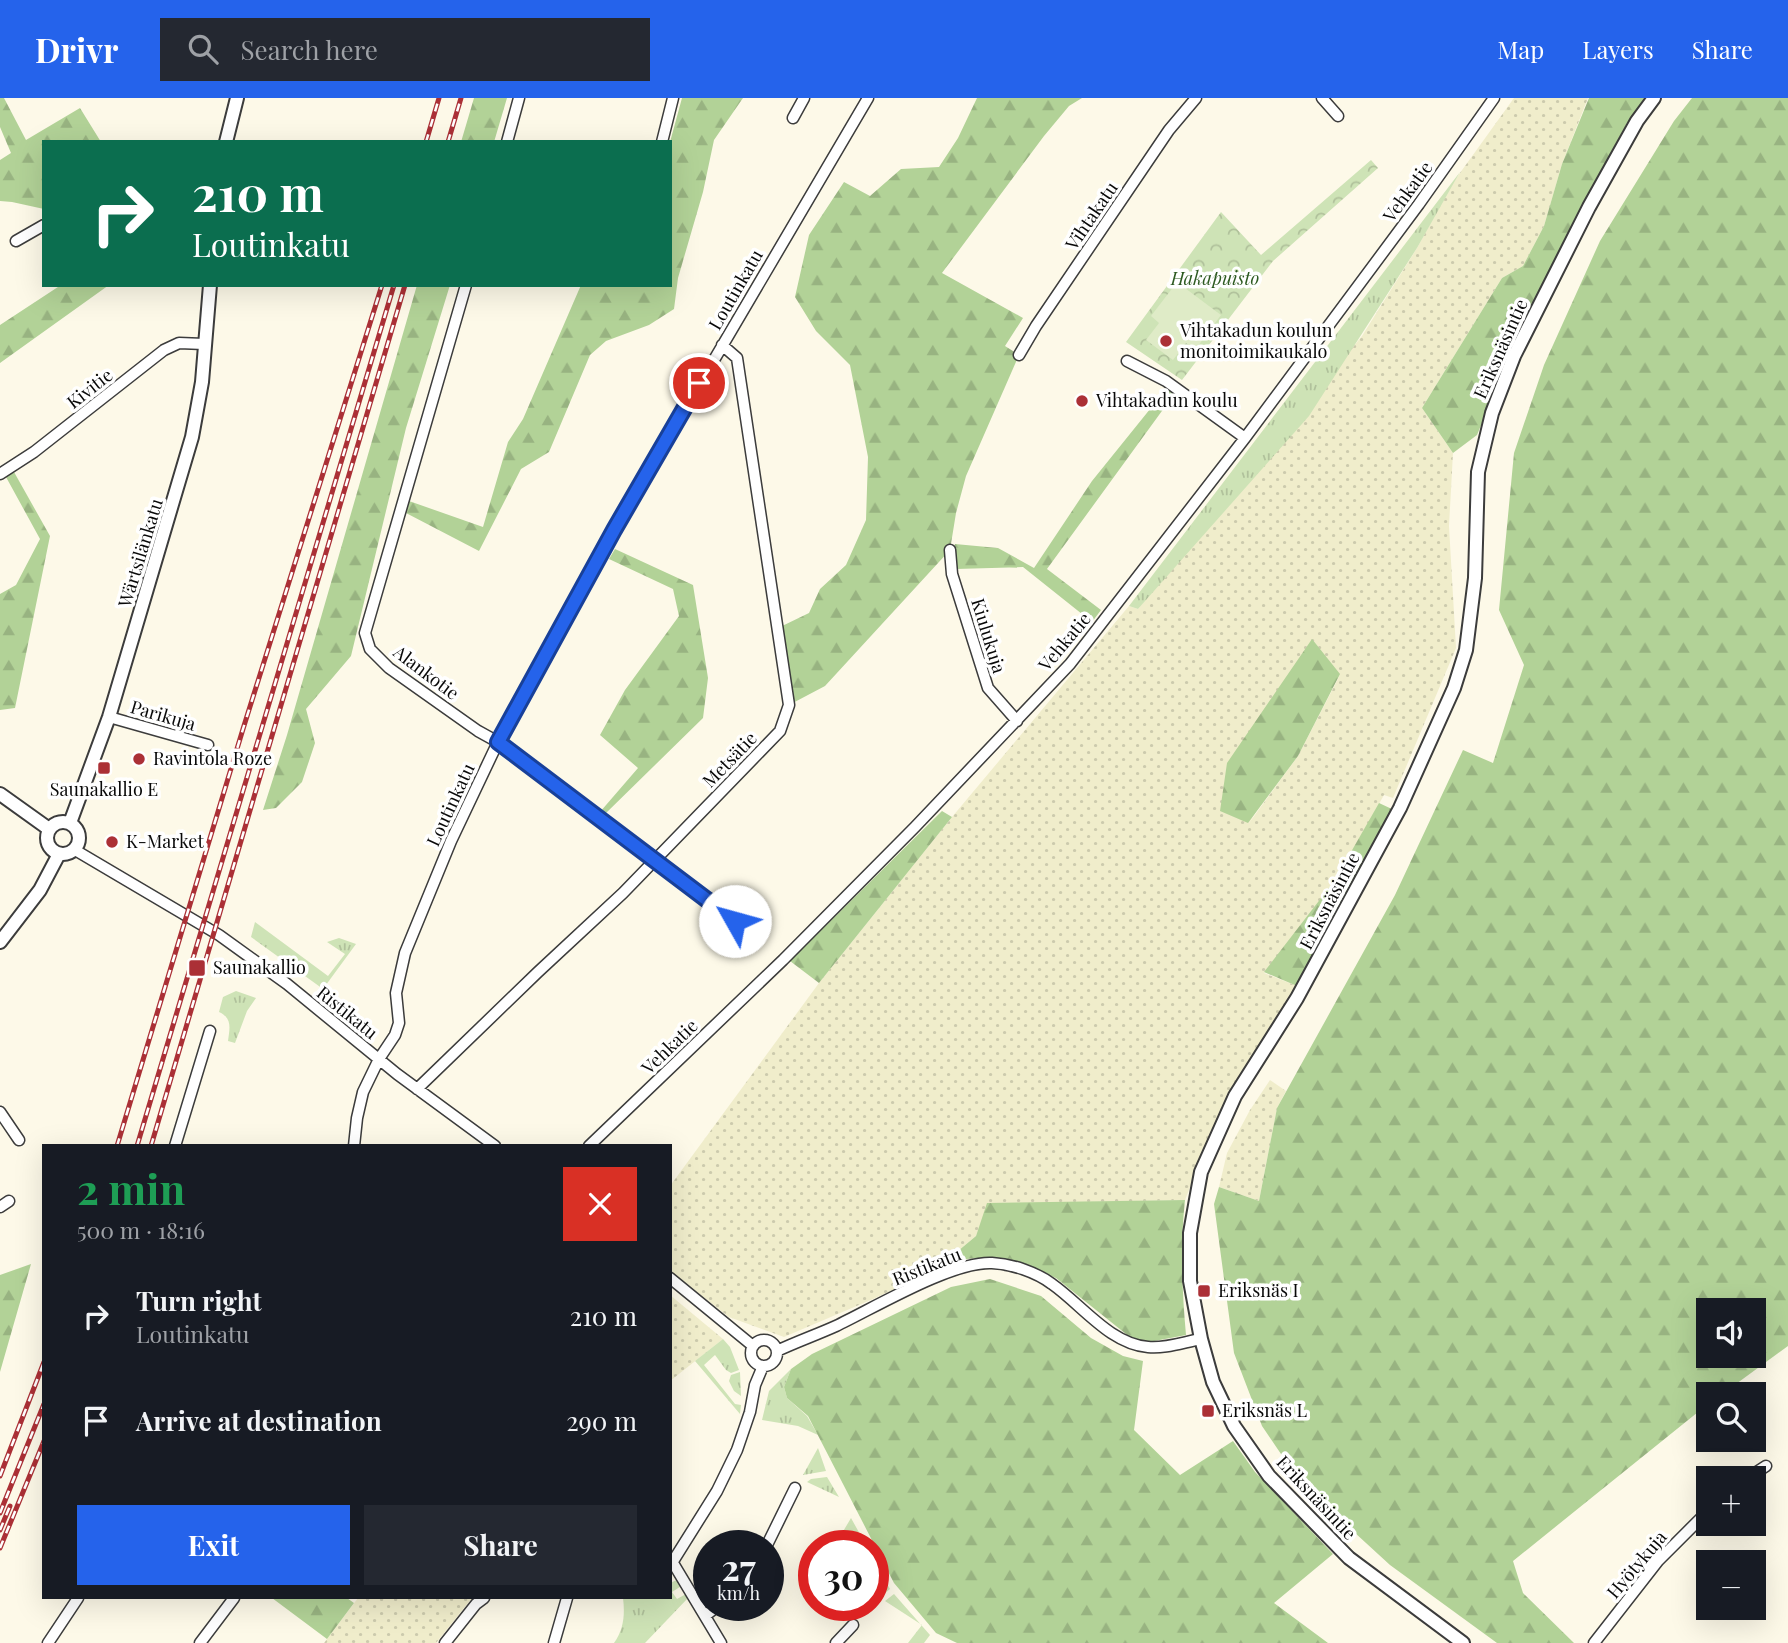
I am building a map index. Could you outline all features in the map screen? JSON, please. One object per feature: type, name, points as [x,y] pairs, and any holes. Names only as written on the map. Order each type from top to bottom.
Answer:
[{"type":"street","points":[[226,140],[237,98]]},
{"type":"street","points":[[508,140],[519,98]]},
{"type":"street","points":[[662,140],[673,98]]},
{"type":"street","points":[[793,118],[804,98]]},
{"type":"street","name":"Loutinkatu","points":[[354,1144],[363,1092],[399,1023],[396,993],[405,953],[455,832],[498,742],[614,530],[868,98]]},
{"type":"street","name":"Vihtakatu","points":[[1019,355],[1169,130],[1196,98]]},
{"type":"street","points":[[1322,98],[1338,116]]},
{"type":"street","name":"Vehkatie","points":[[591,1144],[783,960],[1017,721],[1070,663],[1245,438],[1419,204],[1494,98]]},
{"type":"street","name":"Eriksnäsintie","points":[[1464,1643],[1349,1558],[1269,1476],[1224,1408],[1213,1382],[1201,1339],[1190,1281],[1190,1233],[1201,1172],[1235,1096],[1297,998],[1400,808],[1454,688],[1466,650],[1475,578],[1478,472],[1492,413],[1514,356],[1589,206],[1637,121],[1654,98]]},
{"type":"street","points":[[16,241],[42,226]]},
{"type":"street","name":"Wärtsilänkatu","points":[[70,823],[109,717],[192,437],[202,382],[210,287]]},
{"type":"street","name":"Alankotie","points":[[465,287],[365,633],[370,649],[389,668],[478,731],[498,742],[735,921]]},
{"type":"street","name":"Kivitie","points":[[0,474],[44,444],[164,350],[179,343],[204,344]]},
{"type":"street","name":"Metsätie","points":[[417,1089],[623,893],[780,731],[789,705],[737,358],[722,345]]},
{"type":"street","points":[[1127,361],[1166,381],[1245,438]]},
{"type":"street","name":"Kiulukuja","points":[[950,550],[951,574],[988,688],[1017,721]]},
{"type":"street","name":"Parikuja","points":[[109,717],[208,745]]},
{"type":"street","points":[[0,794],[49,829]]},
{"type":"street","points":[[61,822],[70,823],[79,833],[79,842],[75,850],[68,854],[59,854],[48,844],[49,829],[61,822]]},
{"type":"street","name":"Ristikatu","points":[[75,850],[219,935],[287,984],[417,1089],[492,1144]]},
{"type":"street","points":[[0,942],[40,890],[59,854]]},
{"type":"street","points":[[176,1144],[210,1031]]},
{"type":"street","points":[[0,1112],[19,1140]]},
{"type":"street","name":"Ristikatu","points":[[777,1351],[832,1328],[944,1273],[967,1265],[992,1263],[1024,1270],[1051,1282],[1095,1320],[1129,1343],[1150,1348],[1201,1339]]},
{"type":"street","points":[[672,1280],[752,1346]]},
{"type":"street","points":[[766,1340],[774,1345],[777,1351],[772,1363],[763,1366],[753,1362],[752,1346],[759,1341],[766,1340]]},
{"type":"street","points":[[693,1596],[672,1565],[717,1491],[737,1450],[763,1366]]},
{"type":"street","points":[[774,1530],[795,1488]]},
{"type":"street","name":"Hyötykuja","points":[[1594,1643],[1658,1561],[1696,1523]]},
{"type":"street","points":[[48,1643],[77,1599]]},
{"type":"street","points":[[200,1643],[233,1599]]},
{"type":"street","points":[[445,1643],[483,1599]]},
{"type":"street","points":[[554,1643],[568,1599]]},
{"type":"street","points":[[709,1621],[721,1643]]},
{"type":"street","points":[[836,1643],[853,1625]]},
{"type":"shaded area","points":[[1514,98],[1588,98],[1562,164],[1544,226],[1523,266],[1502,278],[1422,408],[1453,453],[1449,526],[1456,648],[1393,798],[1384,795],[1336,880],[1264,973],[1297,986],[1220,1111],[1185,1200],[988,1204],[976,1236],[934,1271],[873,1299],[784,1337],[729,1317],[672,1273],[672,1183],[819,983],[952,817],[1129,606],[1138,609],[1362,336],[1417,248],[1452,184]],"holes":[[[1340,675],[1298,756],[1249,823]]]},
{"type":"shaded area","points":[[1270,1080],[1286,1091],[1277,1108],[1259,1201],[1219,1187],[1227,1153]]},
{"type":"shaded area","points":[[672,1297],[723,1339],[672,1379]]},
{"type":"shaded area","points":[[357,1599],[471,1599],[436,1643],[324,1643]]},
{"type":"green space","points":[[0,98],[4,98],[26,140],[80,108],[100,140],[42,140],[42,209],[0,201],[0,160],[11,153],[0,127]]},
{"type":"green space","points":[[474,98],[507,98],[495,140],[462,140]]},
{"type":"green space","points":[[682,98],[743,98],[714,140],[703,192],[678,278],[674,309],[649,325],[606,341],[590,355],[549,452],[521,469],[479,551],[406,513],[409,501],[483,527],[508,442],[523,419],[580,287],[672,287],[671,140]]},
{"type":"green space","points":[[977,98],[1082,98],[1069,106],[1044,136],[942,273],[1023,318],[1005,346],[1019,355],[966,476],[950,550],[825,686],[789,705],[778,628],[809,613],[820,589],[846,565],[866,520],[868,457],[850,365],[816,331],[795,297],[809,235],[844,182],[870,196],[901,169],[939,167],[958,138]]},
{"type":"green space","points":[[1589,98],[1646,98],[1627,123],[1584,202],[1510,355],[1477,435],[1453,453],[1422,408],[1502,278],[1523,266],[1544,226],[1562,164]]},
{"type":"green space","points":[[1692,98],[1788,98],[1788,1346],[1766,1362],[1766,1298],[1696,1298],[1696,1368],[1758,1368],[1739,1382],[1696,1382],[1696,1414],[1513,1561],[1523,1593],[1574,1643],[1497,1643],[1390,1565],[1342,1521],[1281,1454],[1262,1426],[1234,1353],[1214,1204],[1219,1187],[1259,1201],[1277,1108],[1395,895],[1463,750],[1493,763],[1524,665],[1499,610],[1514,453],[1544,365],[1600,241],[1674,121]]},
{"type":"green space","name":"Hakapuisto","points":[[1371,160],[1378,168],[1273,261],[1182,380],[1126,342],[1221,212],[1261,255]]},
{"type":"green space","points":[[1460,172],[1417,248],[1309,416],[1138,609],[1129,606]]},
{"type":"green space","points":[[1177,282],[1221,315],[1195,350],[1186,343],[1173,360],[1146,340],[1159,323],[1151,316]]},
{"type":"green space","points":[[58,287],[106,287],[0,363],[0,325]]},
{"type":"green space","points":[[416,287],[449,287],[406,428],[351,656],[306,709],[315,743],[302,782],[276,808],[263,810]]},
{"type":"green space","points":[[1167,388],[1175,393],[1047,569],[1101,610],[1092,622],[1023,567],[956,569],[953,550],[955,544],[998,548],[1034,568],[1092,481]]},
{"type":"green space","points":[[14,472],[50,536],[15,708],[0,710],[0,594],[16,585],[40,539],[6,477]]},
{"type":"green space","points":[[615,549],[693,585],[708,678],[703,718],[604,815],[600,812],[638,768],[600,735],[625,690],[679,616],[673,589],[609,559]]},
{"type":"green space","points":[[1312,639],[1340,674],[1298,756],[1248,823],[1220,811],[1227,763]]},
{"type":"green space","points":[[1379,803],[1394,810],[1297,986],[1264,972],[1335,880]]},
{"type":"green space","points":[[942,811],[952,817],[819,983],[790,961]]},
{"type":"green space","points":[[255,922],[328,976],[345,954],[327,942],[339,938],[356,944],[323,989],[251,937]]},
{"type":"green space","points":[[236,991],[256,998],[247,1011],[235,1043],[228,1041],[228,1020],[219,1012],[223,997]]},
{"type":"green space","points":[[1185,1200],[1182,1268],[1186,1335],[1149,1342],[1131,1338],[1056,1278],[1024,1264],[990,1257],[967,1259],[934,1271],[976,1236],[987,1203]]},
{"type":"green space","points":[[31,1264],[0,1372],[0,1275]]},
{"type":"green space","points":[[990,1279],[1041,1296],[1091,1338],[1123,1356],[1143,1361],[1134,1430],[1180,1475],[1233,1441],[1255,1472],[1333,1554],[1274,1603],[1328,1643],[957,1643],[936,1633],[889,1573],[889,1530],[867,1530],[808,1416],[787,1398],[784,1387],[791,1369],[812,1354],[951,1287]]},
{"type":"green space","points":[[723,1339],[730,1347],[739,1370],[731,1373],[726,1370],[715,1355],[704,1365],[735,1404],[741,1405],[740,1414],[695,1361]]},
{"type":"green space","points":[[791,1369],[784,1387],[787,1398],[807,1416],[818,1435],[798,1426],[762,1420],[769,1391]]},
{"type":"green space","points":[[740,1372],[741,1396],[734,1391],[729,1381],[731,1375]]},
{"type":"green space","points":[[818,1448],[826,1471],[803,1475]]},
{"type":"green space","points":[[827,1477],[839,1497],[807,1482]]},
{"type":"green space","points":[[851,1518],[858,1530],[844,1530]]},
{"type":"green space","points":[[679,1579],[683,1585],[672,1592],[672,1582]]},
{"type":"green space","points":[[672,1592],[677,1599],[686,1594],[688,1598],[645,1643],[614,1643],[620,1632],[623,1599],[672,1599]]},
{"type":"green space","points":[[894,1594],[920,1624],[889,1604],[889,1598]]},
{"type":"green space","points":[[273,1599],[348,1599],[354,1603],[327,1639]]},
{"type":"green space","points":[[922,1625],[930,1635],[924,1643],[908,1643]]},
{"type":"railway","points":[[427,140],[439,98]]},
{"type":"railway","points":[[449,140],[461,98]]},
{"type":"railway","points":[[118,1144],[243,729],[381,287]]},
{"type":"railway","points":[[138,1144],[393,287]]},
{"type":"railway","points":[[152,1144],[404,287]]},
{"type":"railway","points":[[0,1476],[42,1367]]},
{"type":"railway","points":[[0,1513],[42,1409]]},
{"type":"railway","points":[[0,1548],[42,1446]]},
{"type":"railway","points":[[0,1530],[10,1506]]},
{"type":"place","name":"Vihtakadun koulun monitoimikaukalo","points":[[1166,341]]},
{"type":"place","name":"Vihtakadun koulu","points":[[1082,401]]},
{"type":"place","name":"Ravintola Roze","points":[[139,759]]},
{"type":"place","name":"Saunakallio E","points":[[104,768]]},
{"type":"place","name":"K-Market","points":[[112,842]]},
{"type":"place","name":"Saunakallio","points":[[197,968]]},
{"type":"place","name":"Eriksnäs I","points":[[1204,1291]]},
{"type":"place","name":"Eriksnäs L","points":[[1208,1411]]},
{"type":"route","points":[[699,383],[614,530],[498,742],[735,921]]}]
